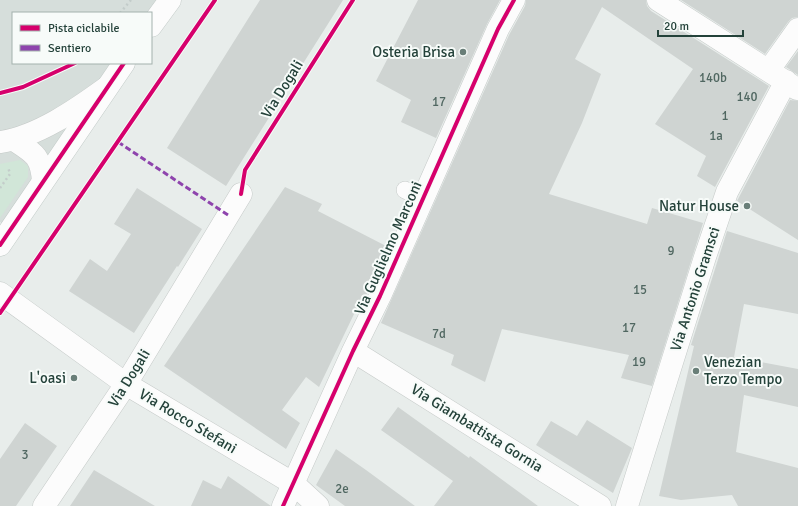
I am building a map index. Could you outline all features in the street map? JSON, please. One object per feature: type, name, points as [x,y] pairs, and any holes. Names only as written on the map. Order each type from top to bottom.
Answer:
[{"type":"street","points":[[152,25],[170,0]]},
{"type":"street","name":"Via Guglielmo Marconi","points":[[283,506],[353,351],[380,296],[414,195],[514,0]]},
{"type":"street","points":[[658,0],[784,80]]},
{"type":"street","name":"Via Antonio Gramsci","points":[[627,506],[702,265],[727,192],[784,80],[798,29]]},
{"type":"street","points":[[0,245],[42,181],[123,64]]},
{"type":"street","points":[[7,141],[75,110],[106,88]]},
{"type":"street","points":[[7,141],[37,157],[42,167],[42,181]]},
{"type":"street","name":"Via Dogali","points":[[44,506],[126,384],[241,194]]},
{"type":"street","name":"Via Rocco Stefani","points":[[0,293],[126,384],[294,484],[318,506]]},
{"type":"street","name":"Via Giambattista Gornia","points":[[353,351],[600,506]]},
{"type":"path","points":[[121,12],[131,0]]},
{"type":"path","points":[[0,93],[23,87],[73,64]]},
{"type":"shaded area","points":[[0,0],[176,0],[152,12],[12,12],[12,64],[130,64],[12,228],[0,222]]},
{"type":"green space","points":[[20,160],[28,166],[28,177],[0,218],[0,164]]},
{"type":"building","points":[[260,0],[343,0],[226,186],[167,148]]},
{"type":"building","points":[[418,0],[500,0],[487,24],[436,138],[401,122],[411,100],[376,81]]},
{"type":"building","points":[[526,0],[646,0],[647,6],[651,11],[769,86],[715,187],[697,176],[706,156],[655,124],[693,69],[602,7],[575,59],[601,74],[582,123],[549,194],[647,224],[652,208],[703,223],[652,386],[621,378],[629,355],[502,329],[485,382],[451,365],[454,355],[381,323],[509,35],[525,6]]},
{"type":"building","points":[[681,0],[798,0],[798,17],[792,18],[788,22],[765,54]]},
{"type":"building","points":[[798,51],[798,75],[786,67]]},
{"type":"building","points":[[790,100],[798,101],[798,240],[737,201]]},
{"type":"building","points":[[285,187],[322,204],[318,211],[388,247],[358,313],[355,312],[319,387],[306,377],[282,410],[300,423],[286,449],[164,366]]},
{"type":"building","points":[[137,188],[202,229],[134,333],[69,291],[90,259],[107,271],[131,234],[114,224]]},
{"type":"building","points":[[727,231],[798,253],[798,314],[744,304],[734,357],[798,369],[798,407],[744,395],[736,452],[798,468],[798,506],[738,506],[732,495],[681,500],[659,496],[694,346],[691,345]]},
{"type":"building","points":[[398,407],[469,458],[470,456],[538,506],[434,506],[453,481],[381,430]]},
{"type":"building","points":[[587,420],[632,448],[613,493],[536,445],[551,421],[577,436]]},
{"type":"building","points":[[25,423],[57,446],[16,506],[0,506],[0,459]]},
{"type":"building","points":[[336,449],[415,506],[345,506],[316,485]]},
{"type":"building","points":[[94,470],[155,506],[70,506]]},
{"type":"building","points":[[228,476],[271,506],[191,506],[203,480],[221,489]]},
{"type":"marked path","points":[[118,142],[228,215]]},
{"type":"cycle path","points":[[0,313],[215,0]]},
{"type":"cycle path","points":[[241,194],[245,170],[353,0]]},
{"type":"cycle path","points":[[283,506],[353,351],[380,296],[498,29],[514,0]]},
{"type":"cycle path","points":[[0,93],[23,87],[73,64]]},
{"type":"cycle path","points":[[0,245],[123,64]]},
{"type":"place","name":"Osteria Brisa","points":[[463,52]]},
{"type":"place","name":"Natur House","points":[[747,206]]},
{"type":"place","name":"Venezian Terzo Tempo","points":[[696,371]]},
{"type":"place","name":"L'oasi","points":[[74,378]]}]
